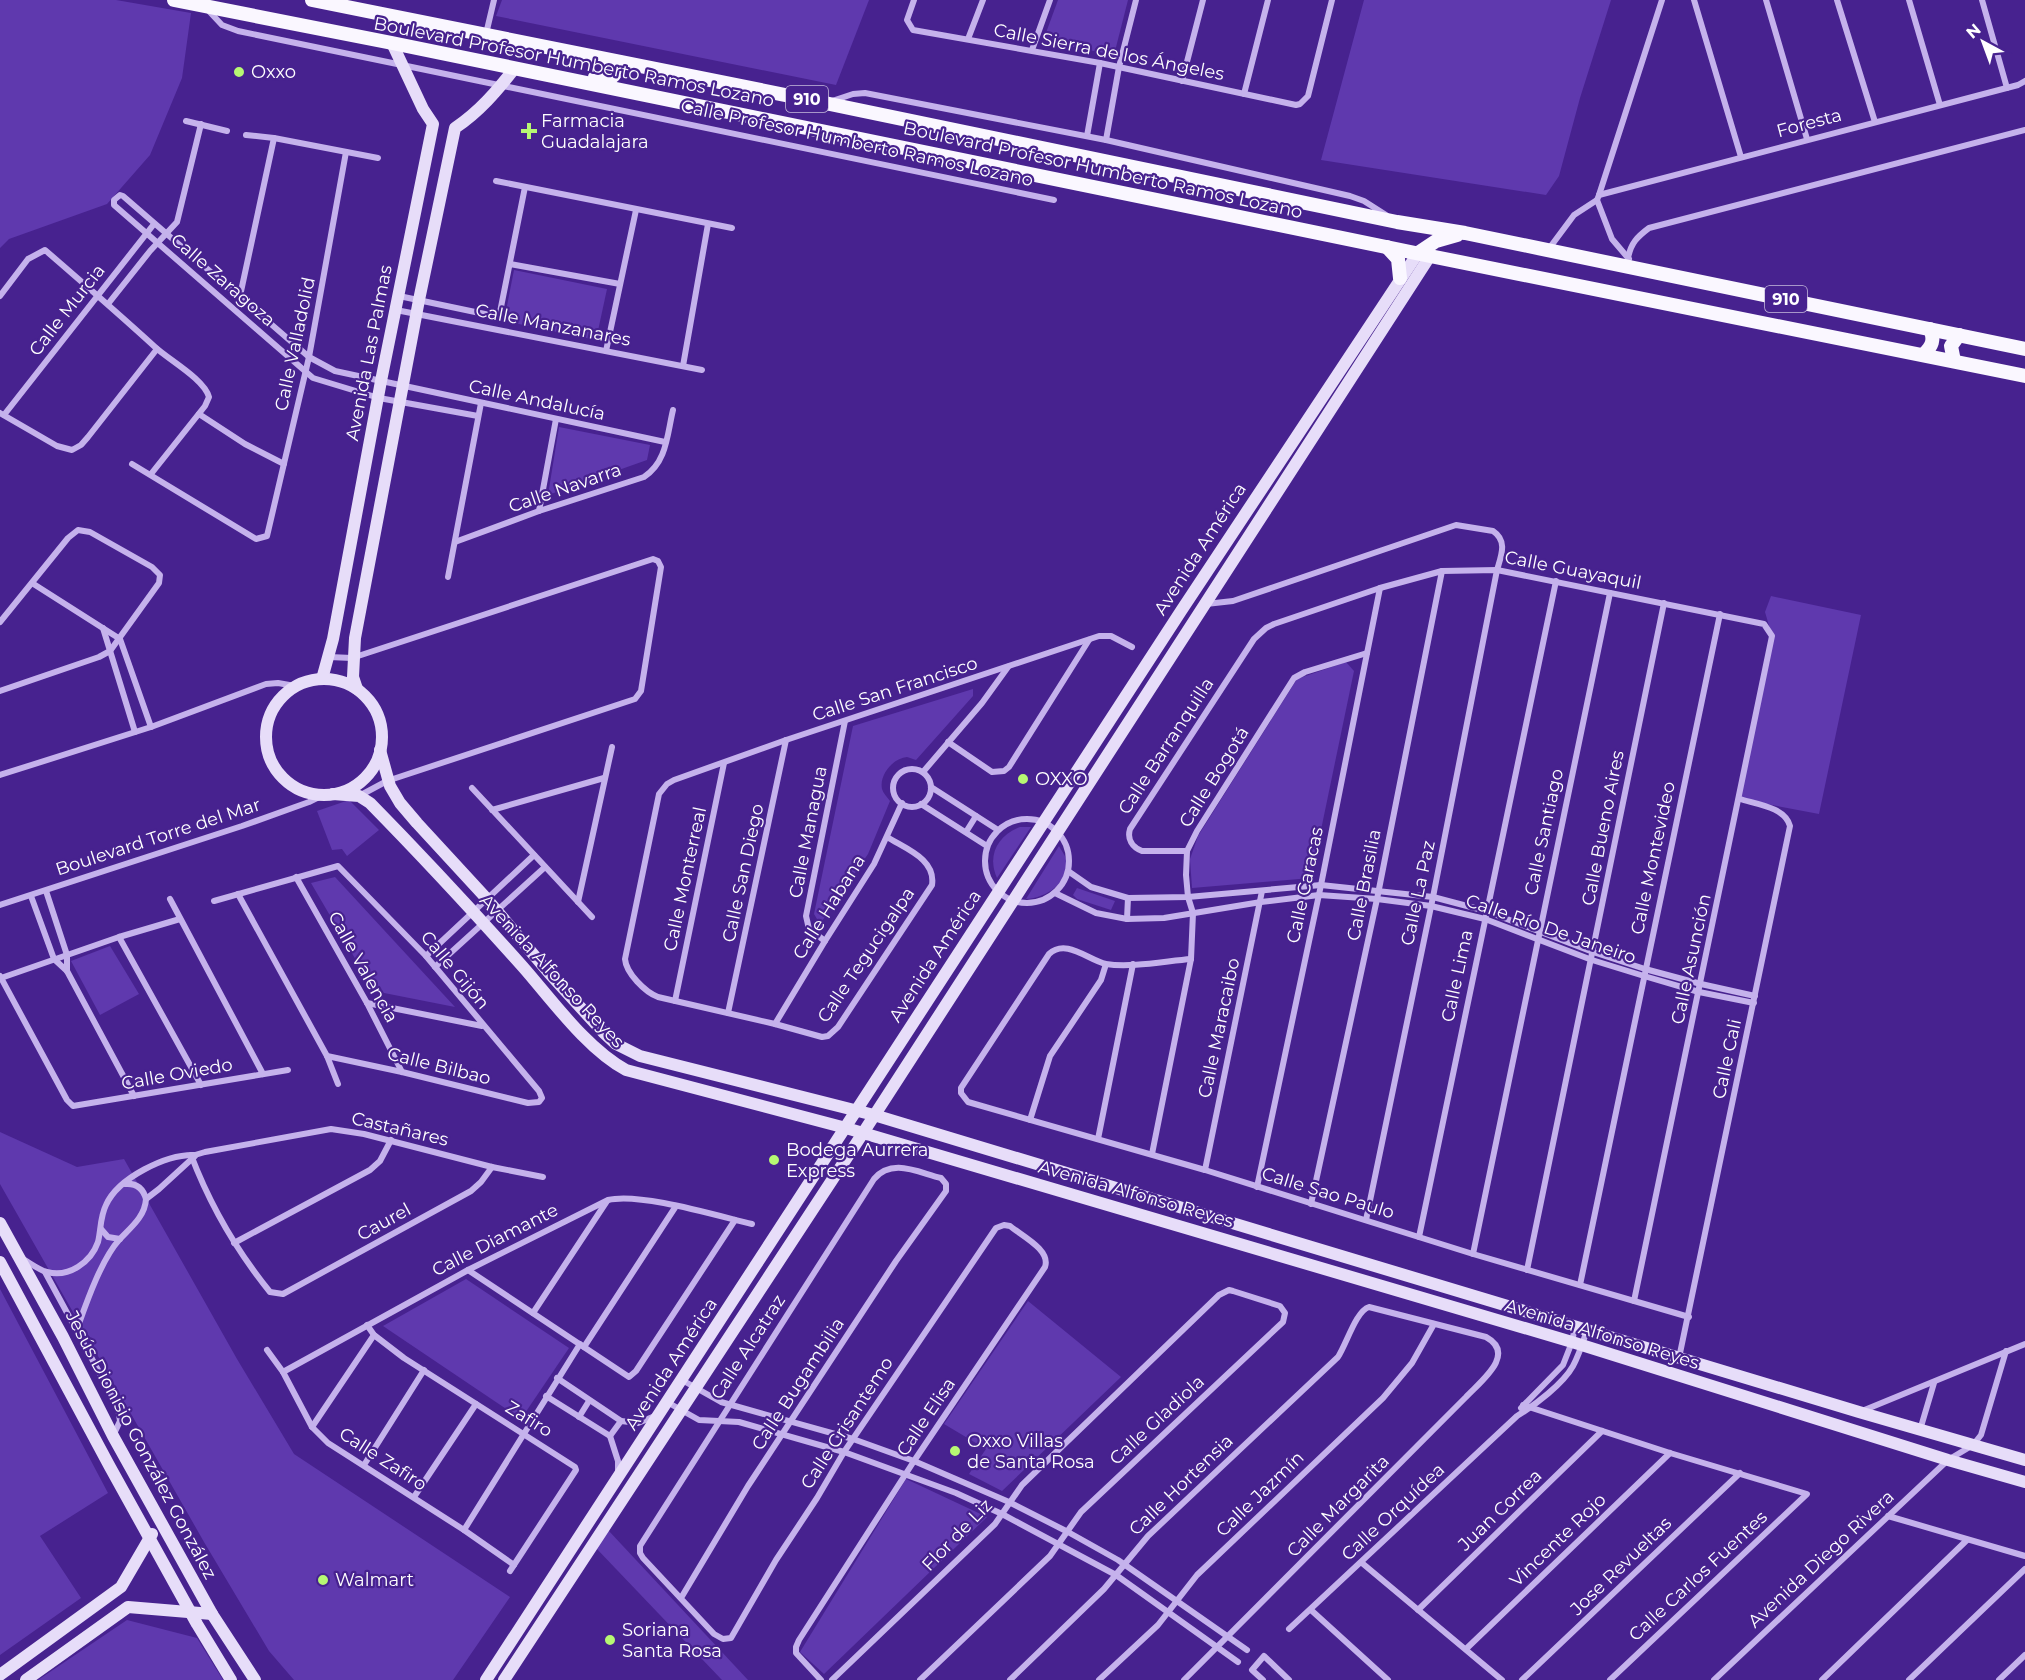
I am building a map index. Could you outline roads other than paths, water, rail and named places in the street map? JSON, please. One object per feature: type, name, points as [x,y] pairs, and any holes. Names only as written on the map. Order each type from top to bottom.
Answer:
[{"type":"main road","name":"Boulevard Profesor Humberto Ramos Lozano","points":[[174,0],[202,3],[1424,255],[2025,376]]},
{"type":"main road","name":"Boulevard Profesor Humberto Ramos Lozano","points":[[312,0],[825,103],[1397,222],[1465,233],[2025,349]]},
{"type":"main road","points":[[520,70],[546,67],[609,80],[617,74],[619,62]]},
{"type":"main road","points":[[1424,255],[1437,241],[1465,233]]},
{"type":"main road","points":[[1387,246],[1398,259],[1400,278]]},
{"type":"main road","points":[[1924,354],[1933,342],[1930,329]]},
{"type":"main road","points":[[1954,361],[1951,346],[1959,335]]},
{"type":"street","points":[[486,35],[494,0]]},
{"type":"street","name":"Calle Sierra de los Ángeles","points":[[914,0],[907,20],[913,30],[1100,63],[1296,105],[1308,96],[1332,0]]},
{"type":"street","points":[[968,39],[983,0]]},
{"type":"street","points":[[1032,50],[1050,0]]},
{"type":"street","points":[[1106,140],[1119,67],[1136,0]]},
{"type":"street","points":[[1182,81],[1203,0]]},
{"type":"street","points":[[1244,94],[1268,0]]},
{"type":"street","points":[[1639,269],[1612,239],[1598,197],[1662,0]]},
{"type":"street","points":[[1694,0],[1741,157]]},
{"type":"street","points":[[1766,0],[1807,139]]},
{"type":"street","points":[[1837,0],[1875,122]]},
{"type":"street","points":[[1909,0],[1940,105]]},
{"type":"street","points":[[1982,0],[2007,88]]},
{"type":"street","name":"Calle Profesor Humberto Ramos Lozano","points":[[202,3],[216,20],[228,28],[1054,200]]},
{"type":"street","points":[[392,43],[423,110],[433,124],[455,128]]},
{"type":"street","points":[[1087,136],[1100,63]]},
{"type":"street","points":[[357,689],[353,676],[352,658],[355,638],[455,128],[472,116],[520,70]]},
{"type":"street","name":"Foresta","points":[[1546,251],[1574,215],[1598,197],[1807,139],[2018,86],[2025,81]]},
{"type":"street","points":[[825,103],[853,94],[865,93],[1087,136],[1350,196],[1364,201],[1397,222]]},
{"type":"street","points":[[657,116],[661,98]]},
{"type":"street","points":[[186,121],[227,131]]},
{"type":"street","name":"Calle Murcia","points":[[108,304],[177,222],[201,124]]},
{"type":"street","name":"Avenida Las Palmas","points":[[322,678],[329,657],[381,381],[433,124]]},
{"type":"street","points":[[1628,258],[1630,247],[1637,237],[1649,228],[2025,130]]},
{"type":"street","points":[[246,135],[274,138],[378,158]]},
{"type":"street","points":[[240,296],[274,138]]},
{"type":"street","name":"Calle Valladolid","points":[[152,474],[256,539],[264,538],[270,532],[306,373],[346,152]]},
{"type":"street","points":[[496,181],[732,228]]},
{"type":"street","points":[[525,187],[510,264],[620,284]]},
{"type":"street","name":"Calle Zaragoza","points":[[379,398],[319,381],[306,373],[146,234],[113,203],[116,198],[120,195],[125,198],[309,357],[329,369],[381,381]]},
{"type":"street","points":[[606,351],[636,210]]},
{"type":"street","name":"Calle Murcia","points":[[2,414],[154,224]]},
{"type":"street","points":[[683,366],[708,224]]},
{"type":"street","points":[[0,296],[28,259],[45,250],[157,349],[203,386],[208,394],[199,414],[152,474],[132,464]]},
{"type":"street","name":"Avenida América","points":[[486,1680],[1400,278],[1424,255]]},
{"type":"street","name":"Avenida América","points":[[504,1680],[1196,620],[1424,255]]},
{"type":"street","name":"Calle Manzanares","points":[[399,296],[499,317],[510,264]]},
{"type":"street","name":"Calle Manzanares","points":[[396,310],[702,370]]},
{"type":"street","points":[[2,414],[57,446],[72,450],[88,437],[157,349]]},
{"type":"street","name":"Calle Andalucía","points":[[381,381],[665,442]]},
{"type":"street","name":"Calle Andalucía","points":[[379,398],[478,416]]},
{"type":"street","points":[[448,577],[481,403]]},
{"type":"street","name":"Calle Navarra","points":[[455,542],[539,511],[644,477],[658,466],[673,410]]},
{"type":"street","points":[[199,414],[245,444],[284,464]]},
{"type":"street","points":[[539,511],[556,419]]},
{"type":"street","name":"Calle La Paz","points":[[1206,604],[1233,601],[1456,525],[1483,529],[1501,538],[1503,549],[1366,1220]]},
{"type":"street","points":[[0,622],[68,538],[78,530],[90,532],[152,567],[160,575],[159,583],[110,651],[99,657],[0,691]]},
{"type":"street","points":[[328,794],[349,789],[363,779],[374,766],[380,750],[382,734],[378,716],[370,701],[347,683],[322,678],[295,686],[272,711],[267,726],[266,743],[270,759],[279,774],[291,785],[306,792],[328,794],[359,796],[387,781],[631,701],[639,696],[662,567],[658,561],[653,559],[352,658],[329,657]]},
{"type":"street","name":"Calle Guayaquil","points":[[1274,624],[1380,588],[1442,570],[1497,570],[1764,624]]},
{"type":"street","name":"Calle Brasilia","points":[[1311,1204],[1377,899],[1442,570]]},
{"type":"street","name":"Calle Lima","points":[[1419,1237],[1556,581]]},
{"type":"street","points":[[32,583],[120,639],[151,727]]},
{"type":"street","name":"Calle Caracas","points":[[1257,1187],[1319,895],[1380,588]]},
{"type":"street","name":"Calle Santiago","points":[[1473,1254],[1610,593]]},
{"type":"street","name":"Calle Bueno Aires","points":[[1527,1270],[1664,603]]},
{"type":"street","points":[[1181,611],[1196,620]]},
{"type":"street","name":"Calle Montevideo","points":[[1580,1285],[1720,614]]},
{"type":"street","name":"Calle Barranquilla","points":[[1187,851],[1142,851],[1135,848],[1130,839],[1130,829],[1254,639],[1274,624]]},
{"type":"street","name":"Calle Asunción","points":[[1634,1301],[1772,636],[1764,624]]},
{"type":"street","points":[[104,628],[135,732]]},
{"type":"street","name":"Calle San Francisco","points":[[675,1001],[653,995],[627,968],[625,958],[659,794],[667,784],[786,740],[1089,640],[1106,635],[1132,647]]},
{"type":"street","points":[[948,742],[992,772],[1004,771],[1009,767],[1089,640]]},
{"type":"street","name":"Calle Bogotá","points":[[1152,1154],[1191,959],[1193,913],[1188,897],[1187,851],[1197,831],[1294,678],[1305,672],[1367,653]]},
{"type":"street","points":[[923,772],[982,703],[1008,667]]},
{"type":"street","points":[[121,687],[135,682]]},
{"type":"street","points":[[1,775],[151,727],[266,684],[278,682],[295,686]]},
{"type":"street","name":"Calle Managua","points":[[825,940],[809,929],[806,916],[845,721]]},
{"type":"street","name":"Calle San Diego","points":[[729,1013],[786,740]]},
{"type":"street","points":[[578,902],[612,747]]},
{"type":"street","name":"Avenida Alfonso Reyes","points":[[380,750],[387,781],[400,803],[616,1044],[640,1056],[874,1115],[2025,1460]]},
{"type":"street","name":"Calle Monterreal","points":[[675,1001],[724,763]]},
{"type":"street","points":[[910,769],[923,772],[931,787],[930,794],[921,804],[915,806],[902,804],[894,793],[895,780],[904,771],[910,769]]},
{"type":"street","points":[[492,810],[604,778]]},
{"type":"street","points":[[931,787],[998,830]]},
{"type":"street","points":[[472,788],[592,917]]},
{"type":"street","name":"Boulevard Torre del Mar","points":[[0,905],[252,822],[328,794]]},
{"type":"street","name":"Avenida Alfonso Reyes","points":[[359,796],[370,803],[484,923],[589,1042],[611,1061],[626,1070],[863,1133],[1576,1344],[2025,1482]]},
{"type":"street","name":"Calle Cali","points":[[1679,1358],[1790,826],[1786,816],[1780,812],[1740,799]]},
{"type":"street","name":"Calle Habana","points":[[775,1024],[874,864],[902,804]]},
{"type":"street","points":[[921,804],[987,846]]},
{"type":"street","points":[[966,832],[976,816]]},
{"type":"street","points":[[1028,819],[1044,822],[1058,832],[1068,850],[1068,871],[1055,894],[1045,900],[1023,904],[1012,902],[998,893],[990,883],[985,871],[984,858],[987,846],[998,830],[1012,821],[1028,819]]},
{"type":"street","name":"Calle Tegucigalpa","points":[[775,1024],[822,1037],[834,1033],[932,885],[931,867],[926,861],[887,837]]},
{"type":"street","points":[[426,956],[534,855]]},
{"type":"street","name":"Calle Gijón","points":[[296,877],[338,866],[426,956],[539,1091],[542,1098]]},
{"type":"street","points":[[435,967],[545,867]]},
{"type":"street","name":"Calle Río De Janeiro","points":[[1068,871],[1091,887],[1128,898],[1188,897],[1321,885],[1433,897],[1486,911],[1645,972]]},
{"type":"street","points":[[214,901],[296,877]]},
{"type":"street","name":"Calle Valencia","points":[[296,877],[367,1003],[402,1072]]},
{"type":"street","points":[[46,891],[68,954],[67,971]]},
{"type":"street","name":"Calle Maracaibo","points":[[1205,1170],[1262,891]]},
{"type":"street","points":[[238,894],[327,1056],[338,1084]]},
{"type":"street","name":"Calle Río De Janeiro","points":[[1055,894],[1096,913],[1127,919],[1164,918],[1319,895],[1431,906],[1485,919],[1592,960],[1700,988],[1754,999]]},
{"type":"street","points":[[31,896],[54,959],[67,971],[134,1096]]},
{"type":"street","points":[[1127,919],[1128,898]]},
{"type":"street","points":[[170,899],[263,1074]]},
{"type":"street","points":[[0,977],[180,919]]},
{"type":"street","points":[[119,937],[201,1085]]},
{"type":"street","name":"Calle Sao Paulo","points":[[1106,964],[1066,948],[1056,949],[1049,954],[961,1088],[961,1093],[968,1102],[1152,1154],[1473,1254],[1689,1317]]},
{"type":"street","points":[[1030,1120],[1050,1056],[1101,981],[1106,964],[1191,959]]},
{"type":"street","points":[[1098,1139],[1133,964]]},
{"type":"street","name":"Calle Oviedo","points":[[0,977],[67,1100],[72,1105],[288,1070]]},
{"type":"street","points":[[675,1001],[775,1024]]},
{"type":"street","points":[[367,1003],[483,1026]]},
{"type":"street","points":[[570,1020],[582,1008]]},
{"type":"street","name":"Calle Bilbao","points":[[327,1056],[528,1103],[539,1102],[542,1098]]},
{"type":"street","name":"Castañares","points":[[125,1184],[160,1162],[323,1129],[391,1140],[492,1167],[543,1177]]},
{"type":"street","points":[[146,1198],[161,1188],[193,1156],[208,1198],[234,1243],[370,1170],[380,1161],[391,1140]]},
{"type":"street","name":"Calle Bugambilia","points":[[681,1598],[713,1542],[790,1422],[896,1261],[946,1191],[946,1184],[941,1178],[896,1166],[880,1173]]},
{"type":"street","name":"Caurel","points":[[234,1243],[270,1292],[283,1294],[471,1191],[492,1167]]},
{"type":"street","name":"Calle Alcatraz","points":[[681,1598],[640,1553],[640,1545],[868,1187],[880,1173]]},
{"type":"street","points":[[18,1257],[45,1272],[61,1273],[71,1270],[87,1261],[97,1244],[106,1204],[114,1192],[125,1184],[138,1186],[144,1193],[145,1206],[136,1222],[120,1239],[108,1257],[77,1329]]},
{"type":"street","name":"Calle Diamante","points":[[283,1372],[468,1270],[608,1200],[623,1198],[676,1206],[752,1224]]},
{"type":"street","points":[[533,1313],[608,1200]]},
{"type":"street","points":[[464,1530],[557,1378],[582,1346],[676,1206]]},
{"type":"street","points":[[468,1270],[627,1377],[632,1376],[735,1220]]},
{"type":"street","name":"Jesús Dionisio González González","points":[[0,1223],[113,1436],[212,1614],[255,1680]]},
{"type":"street","name":"Calle Elisa","points":[[821,1680],[798,1656],[796,1647],[914,1461],[1045,1267],[1044,1254],[1010,1226],[1004,1225],[996,1228]]},
{"type":"street","name":"Calle Crisantemo","points":[[681,1598],[714,1634],[723,1639],[731,1638],[776,1560],[844,1452],[996,1228]]},
{"type":"street","points":[[101,1229],[108,1237],[120,1239]]},
{"type":"street","name":"Jesús Dionisio González González","points":[[0,1262],[149,1538],[229,1677]]},
{"type":"street","points":[[45,1272],[118,1407],[120,1421],[113,1436]]},
{"type":"street","name":"Flor de Liz","points":[[832,1680],[995,1524],[1022,1485],[1219,1295],[1228,1290],[1233,1291],[1280,1306],[1283,1309]]},
{"type":"street","name":"Calle Hortensia","points":[[1010,1680],[1116,1575],[1148,1536],[1338,1357],[1358,1316],[1366,1308],[1434,1324]]},
{"type":"street","name":"Calle Gladiola","points":[[920,1680],[1050,1556],[1081,1512],[1283,1322],[1285,1317],[1283,1309]]},
{"type":"street","name":"Calle Margarita","points":[[1184,1680],[1466,1397],[1496,1363],[1499,1357],[1497,1345],[1486,1337],[1434,1324]]},
{"type":"street","name":"Calle Jazmín","points":[[1099,1680],[1169,1612],[1197,1575],[1383,1398],[1412,1363],[1434,1324]]},
{"type":"street","name":"Zafiro","points":[[367,1325],[374,1335],[404,1358],[576,1468],[512,1568]]},
{"type":"street","name":"Calle Orquídea","points":[[1289,1629],[1517,1416],[1531,1408],[1567,1374],[1573,1366],[1581,1328]]},
{"type":"street","name":"Calle Orquídea","points":[[1517,1416],[1523,1405],[1563,1365],[1576,1344],[1581,1328]]},
{"type":"street","points":[[312,1427],[374,1335]]},
{"type":"street","points":[[1859,1412],[2025,1344]]},
{"type":"street","name":"Calle Zafiro","points":[[267,1350],[283,1372],[312,1427],[328,1443],[464,1530],[512,1568]]},
{"type":"street","points":[[1973,1444],[1981,1435],[2006,1351]]},
{"type":"street","points":[[364,1465],[424,1370]]},
{"type":"street","points":[[557,1378],[621,1421],[638,1423],[664,1408],[680,1410],[699,1420],[739,1422],[783,1433],[907,1474],[1002,1514],[1116,1575],[1238,1662]]},
{"type":"street","points":[[682,1380],[712,1398],[730,1405],[853,1439],[914,1461],[1009,1502],[1124,1564],[1247,1650]]},
{"type":"street","points":[[1920,1430],[1934,1383]]},
{"type":"street","points":[[546,1396],[610,1436],[618,1461],[618,1478]]},
{"type":"street","points":[[579,1417],[589,1401]]},
{"type":"street","points":[[414,1497],[476,1404]]},
{"type":"street","points":[[1523,1405],[1670,1453],[1740,1473]]},
{"type":"street","points":[[610,1436],[621,1421]]},
{"type":"street","name":"Juan Correa","points":[[1418,1610],[1602,1431]]},
{"type":"street","name":"Avenida Diego Rivera","points":[[1714,1680],[1948,1460],[1973,1444]]},
{"type":"street","name":"Vincente Rojo","points":[[1466,1649],[1670,1453]]},
{"type":"street","name":"Calle Carlos Fuentes","points":[[1610,1680],[1807,1494],[1740,1473]]},
{"type":"street","name":"Jose Revueltas","points":[[1522,1680],[1740,1473]]},
{"type":"street","points":[[1888,1516],[2025,1556]]},
{"type":"street","points":[[0,1675],[121,1587],[160,1520]]},
{"type":"street","points":[[579,1538],[585,1545],[593,1544]]},
{"type":"street","points":[[1822,1680],[1967,1540]]},
{"type":"street","points":[[566,1558],[577,1558],[579,1565]]},
{"type":"street","points":[[1362,1563],[1502,1680]]},
{"type":"street","points":[[1909,1680],[2025,1569]]},
{"type":"street","points":[[26,1680],[128,1607],[212,1614]]},
{"type":"street","points":[[1311,1610],[1388,1680]]},
{"type":"street","points":[[1999,1680],[2025,1655]]},
{"type":"street","points":[[1263,1680],[1252,1668],[1264,1656],[1289,1680]]},
{"type":"place","name":"Oxxo","points":[[239,72]]},
{"type":"place","name":"Farmacia Guadalajara","points":[[529,131]]},
{"type":"place","name":"OXXO","points":[[1023,779]]},
{"type":"place","name":"Bodega Aurrera Express","points":[[774,1160]]},
{"type":"place","name":"Oxxo Villas de Santa Rosa","points":[[955,1451]]},
{"type":"place","name":"Walmart","points":[[323,1580]]},
{"type":"place","name":"Soriana Santa Rosa","points":[[610,1640]]}]
